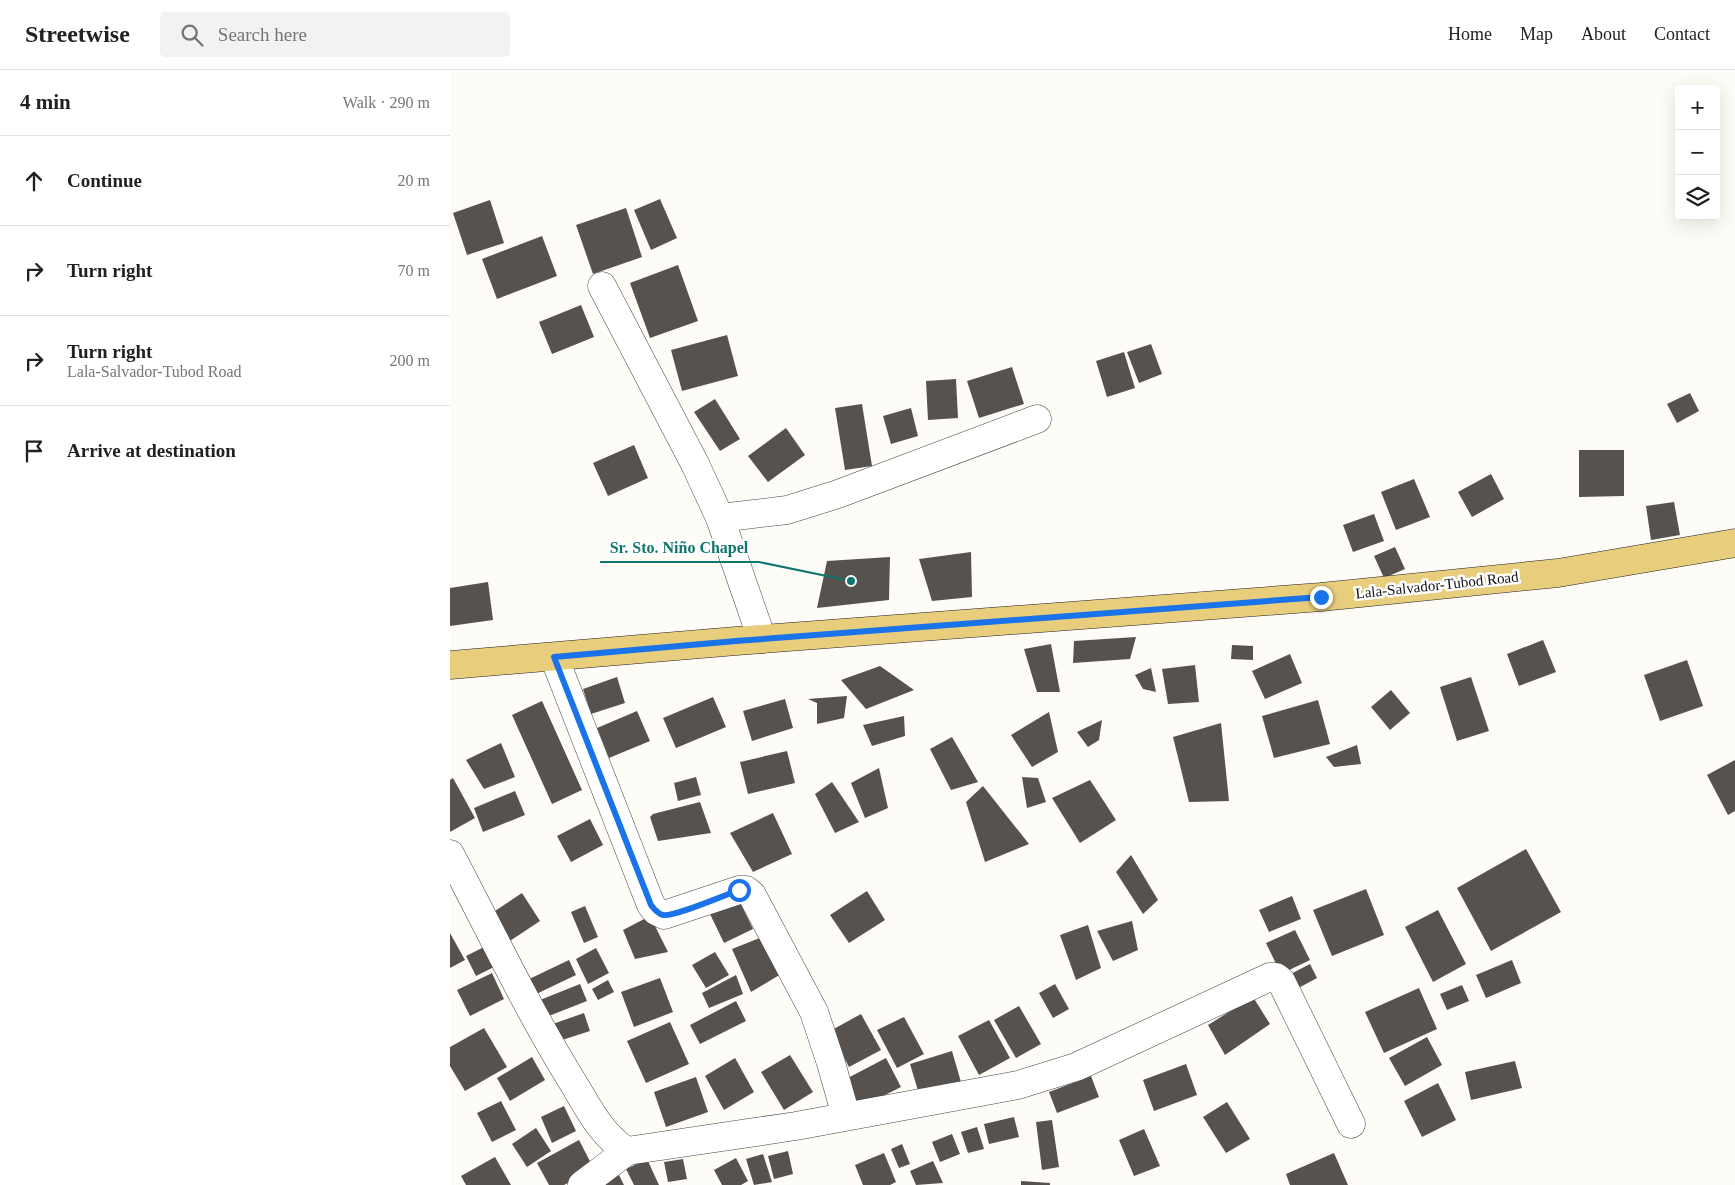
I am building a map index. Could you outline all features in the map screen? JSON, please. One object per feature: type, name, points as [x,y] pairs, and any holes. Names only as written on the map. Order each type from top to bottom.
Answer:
[{"type":"main road","name":"Lala-Salvador-Tubod Road","points":[[450,665],[762,639],[1321,597],[1558,573],[1735,543]]},
{"type":"street","points":[[602,286],[695,464],[720,518],[762,639]]},
{"type":"street","points":[[720,518],[787,510],[838,494],[1037,419]]},
{"type":"street","points":[[554,657],[651,905],[656,911],[664,915],[739,890],[746,890],[752,895],[814,1012],[832,1063],[846,1116]]},
{"type":"street","points":[[450,854],[550,1044],[600,1126],[612,1142],[627,1151]]},
{"type":"street","points":[[582,1185],[627,1151],[965,1096],[1018,1085],[1076,1067],[1270,977],[1276,977],[1281,981],[1351,1124]]},
{"type":"building","points":[[660,199],[677,238],[651,250],[634,210]]},
{"type":"building","points":[[490,200],[504,243],[467,255],[453,213]]},
{"type":"building","points":[[626,208],[642,257],[593,274],[576,225]]},
{"type":"building","points":[[542,236],[557,276],[497,299],[482,259]]},
{"type":"building","points":[[678,265],[698,321],[650,338],[630,283]]},
{"type":"building","points":[[581,305],[594,337],[552,354],[539,322]]},
{"type":"building","points":[[727,335],[738,376],[682,391],[671,350]]},
{"type":"building","points":[[1151,344],[1162,374],[1139,383],[1127,352]]},
{"type":"building","points":[[1124,352],[1135,388],[1107,397],[1096,361]]},
{"type":"building","points":[[1012,367],[1024,404],[979,418],[967,381]]},
{"type":"building","points":[[956,379],[958,418],[928,420],[926,381]]},
{"type":"building","points":[[1690,393],[1699,411],[1677,423],[1667,404]]},
{"type":"building","points":[[715,399],[740,439],[720,451],[694,412]]},
{"type":"building","points":[[862,404],[872,466],[845,470],[835,408]]},
{"type":"building","points":[[911,408],[918,436],[891,444],[883,416]]},
{"type":"building","points":[[786,428],[805,455],[768,482],[748,456]]},
{"type":"building","points":[[634,445],[648,478],[608,496],[593,463]]},
{"type":"building","points":[[1579,450],[1624,450],[1624,496],[1579,497]]},
{"type":"building","points":[[1491,474],[1504,499],[1472,517],[1458,492]]},
{"type":"building","points":[[1414,479],[1430,517],[1396,530],[1381,492]]},
{"type":"building","points":[[1674,502],[1680,535],[1651,540],[1646,506]]},
{"type":"building","points":[[1374,514],[1384,541],[1353,552],[1343,525]]},
{"type":"building","points":[[1395,547],[1405,569],[1384,578],[1374,556]]},
{"type":"building","points":[[971,552],[972,597],[932,601],[919,559]]},
{"type":"building","points":[[890,557],[889,600],[817,608],[827,561]]},
{"type":"building","points":[[488,582],[493,620],[450,626],[450,588]]},
{"type":"building","points":[[1136,637],[1130,659],[1073,663],[1074,641]]},
{"type":"building","points":[[1543,640],[1556,672],[1519,686],[1507,654]]},
{"type":"building","points":[[1051,644],[1060,692],[1037,692],[1024,649]]},
{"type":"building","points":[[1232,645],[1253,646],[1253,660],[1231,659]]},
{"type":"building","points":[[1290,654],[1302,683],[1265,699],[1252,671]]},
{"type":"building","points":[[1687,660],[1703,706],[1660,721],[1644,675]]},
{"type":"building","points":[[1195,665],[1199,702],[1168,704],[1162,669]]},
{"type":"building","points":[[880,666],[914,690],[866,709],[841,680]]},
{"type":"building","points":[[1151,668],[1156,692],[1143,689],[1135,675]]},
{"type":"building","points":[[617,677],[625,703],[591,714],[583,689]]},
{"type":"building","points":[[1471,677],[1489,731],[1457,741],[1440,687]]},
{"type":"building","points":[[1391,690],[1410,713],[1390,730],[1371,707]]},
{"type":"building","points":[[847,696],[844,718],[817,724],[817,703],[808,699]]},
{"type":"building","points":[[713,697],[726,727],[676,748],[663,718]]},
{"type":"building","points":[[785,699],[793,728],[752,741],[743,711]]},
{"type":"building","points":[[1318,700],[1330,744],[1274,758],[1262,716]]},
{"type":"building","points":[[542,701],[582,790],[552,804],[512,715]]},
{"type":"building","points":[[637,711],[650,741],[609,758],[597,728]]},
{"type":"building","points":[[1049,712],[1058,752],[1032,767],[1011,735]]},
{"type":"building","points":[[904,716],[905,736],[872,746],[863,725]]},
{"type":"building","points":[[1102,720],[1099,740],[1088,747],[1077,732]]},
{"type":"building","points":[[1221,723],[1229,801],[1189,802],[1173,737]]},
{"type":"building","points":[[952,737],[978,782],[951,790],[930,749]]},
{"type":"building","points":[[501,743],[515,777],[484,789],[466,760]]},
{"type":"building","points":[[1357,745],[1361,764],[1334,767],[1326,757]]},
{"type":"building","points":[[787,751],[795,783],[748,794],[740,762]]},
{"type":"building","points":[[1735,760],[1735,811],[1728,815],[1707,775]]},
{"type":"building","points":[[879,768],[888,808],[865,818],[851,783]]},
{"type":"building","points":[[696,777],[701,795],[678,801],[674,783]]},
{"type":"building","points":[[1022,777],[1038,778],[1046,802],[1027,808]]},
{"type":"building","points":[[453,778],[475,818],[450,832],[450,780]]},
{"type":"building","points":[[1090,780],[1116,820],[1080,843],[1052,798]]},
{"type":"building","points":[[832,782],[859,822],[835,833],[815,794]]},
{"type":"building","points":[[983,786],[1029,844],[985,862],[966,802]]},
{"type":"building","points":[[515,791],[525,815],[483,832],[474,808]]},
{"type":"building","points":[[700,802],[711,833],[658,841],[650,817],[653,814]]},
{"type":"building","points":[[773,813],[792,854],[753,872],[730,833]]},
{"type":"building","points":[[590,819],[603,845],[571,862],[557,836]]},
{"type":"building","points":[[1526,849],[1561,912],[1491,951],[1457,888]]},
{"type":"building","points":[[1131,855],[1158,900],[1143,914],[1116,872]]},
{"type":"building","points":[[1366,889],[1384,935],[1332,956],[1313,910]]},
{"type":"building","points":[[867,891],[885,920],[849,943],[830,915]]},
{"type":"building","points":[[522,893],[540,921],[507,943],[489,915]]},
{"type":"building","points":[[1292,896],[1301,919],[1269,932],[1259,910]]},
{"type":"building","points":[[738,898],[753,929],[724,943],[709,912]]},
{"type":"building","points":[[585,906],[598,937],[584,943],[571,912]]},
{"type":"building","points":[[1438,910],[1466,964],[1433,982],[1405,927]]},
{"type":"building","points":[[650,916],[668,952],[635,959],[623,930]]},
{"type":"building","points":[[1132,921],[1138,950],[1113,961],[1097,931]]},
{"type":"building","points":[[1088,925],[1101,968],[1076,980],[1060,935]]},
{"type":"building","points":[[1295,930],[1310,960],[1281,974],[1266,943]]},
{"type":"building","points":[[450,933],[465,960],[450,968]]},
{"type":"building","points":[[767,935],[786,971],[751,992],[732,949]]},
{"type":"building","points":[[484,947],[494,967],[476,976],[466,956]]},
{"type":"building","points":[[596,948],[609,973],[588,984],[576,959]]},
{"type":"building","points":[[715,952],[729,975],[706,988],[692,965]]},
{"type":"building","points":[[569,960],[576,975],[530,997],[523,982]]},
{"type":"building","points":[[1512,960],[1521,983],[1486,998],[1476,975]]},
{"type":"building","points":[[1310,964],[1317,978],[1291,992],[1283,978]]},
{"type":"building","points":[[492,973],[504,999],[470,1016],[457,990]]},
{"type":"building","points":[[736,975],[743,994],[709,1008],[702,993]]},
{"type":"building","points":[[660,978],[673,1012],[634,1027],[621,992]]},
{"type":"building","points":[[608,980],[614,992],[598,1000],[592,989]]},
{"type":"building","points":[[580,984],[587,1001],[541,1019],[535,1002]]},
{"type":"building","points":[[1055,984],[1069,1009],[1053,1018],[1039,993]]},
{"type":"building","points":[[1462,985],[1469,1001],[1447,1010],[1440,994]]},
{"type":"building","points":[[1419,988],[1437,1029],[1384,1053],[1365,1012]]},
{"type":"building","points":[[1253,997],[1270,1024],[1225,1055],[1208,1025]]},
{"type":"building","points":[[736,1001],[746,1021],[700,1044],[690,1025]]},
{"type":"building","points":[[1019,1006],[1041,1044],[1016,1058],[994,1020]]},
{"type":"building","points":[[584,1013],[590,1031],[556,1042],[550,1025]]},
{"type":"building","points":[[861,1014],[881,1050],[849,1067],[830,1031]]},
{"type":"building","points":[[904,1017],[924,1054],[897,1068],[877,1030]]},
{"type":"building","points":[[989,1020],[1010,1058],[979,1075],[958,1036]]},
{"type":"building","points":[[670,1022],[689,1064],[646,1083],[627,1041]]},
{"type":"building","points":[[484,1028],[507,1067],[465,1091],[450,1066],[450,1047]]},
{"type":"building","points":[[1427,1037],[1442,1065],[1405,1086],[1389,1058]]},
{"type":"building","points":[[952,1051],[961,1082],[919,1094],[910,1064]]},
{"type":"building","points":[[790,1055],[813,1092],[784,1110],[761,1072]]},
{"type":"building","points":[[532,1057],[545,1080],[510,1101],[497,1078]]},
{"type":"building","points":[[735,1058],[754,1092],[724,1110],[705,1076]]},
{"type":"building","points":[[886,1058],[901,1087],[859,1108],[844,1080]]},
{"type":"building","points":[[1515,1061],[1522,1088],[1471,1100],[1465,1072]]},
{"type":"building","points":[[1186,1064],[1197,1095],[1154,1111],[1143,1080]]},
{"type":"building","points":[[1091,1076],[1099,1097],[1057,1113],[1049,1092]]},
{"type":"building","points":[[696,1077],[708,1112],[666,1127],[654,1092]]},
{"type":"building","points":[[1438,1083],[1456,1120],[1422,1137],[1404,1101]]},
{"type":"building","points":[[501,1101],[516,1130],[492,1142],[477,1113]]},
{"type":"building","points":[[1227,1102],[1250,1139],[1226,1153],[1203,1117]]},
{"type":"building","points":[[564,1106],[576,1131],[552,1143],[541,1117]]},
{"type":"building","points":[[1014,1117],[1019,1137],[989,1144],[984,1124]]},
{"type":"building","points":[[1052,1120],[1059,1167],[1042,1170],[1036,1122]]},
{"type":"building","points":[[977,1127],[984,1149],[968,1153],[961,1132]]},
{"type":"building","points":[[536,1128],[551,1151],[527,1167],[512,1144]]},
{"type":"building","points":[[1144,1129],[1160,1166],[1134,1176],[1119,1140]]},
{"type":"building","points":[[952,1134],[960,1154],[940,1162],[932,1142]]},
{"type":"building","points":[[579,1140],[594,1169],[564,1185],[549,1185],[537,1163]]},
{"type":"building","points":[[902,1144],[910,1164],[899,1168],[891,1149]]},
{"type":"building","points":[[788,1151],[793,1174],[774,1179],[768,1156]]},
{"type":"building","points":[[884,1153],[896,1182],[890,1185],[863,1185],[855,1165]]},
{"type":"building","points":[[1334,1153],[1348,1185],[1290,1185],[1286,1174]]},
{"type":"building","points":[[763,1154],[772,1182],[754,1185],[746,1159]]},
{"type":"building","points":[[495,1157],[511,1185],[466,1185],[461,1176]]},
{"type":"building","points":[[736,1158],[748,1181],[741,1185],[722,1185],[714,1170]]},
{"type":"building","points":[[647,1159],[659,1185],[634,1185],[626,1169]]},
{"type":"building","points":[[683,1159],[687,1179],[668,1182],[664,1162]]},
{"type":"building","points":[[933,1161],[943,1183],[916,1185],[910,1171]]},
{"type":"building","points":[[619,1175],[624,1185],[602,1185]]},
{"type":"building","points":[[1021,1181],[1050,1183],[1050,1185],[1021,1185]]},
{"type":"place","name":"Sr. Sto. Niño Chapel","points":[[851,581]]},
{"type":"route","points":[[739,890],[676,913],[664,915],[656,911],[651,905],[554,657],[736,641],[1321,597]]}]
